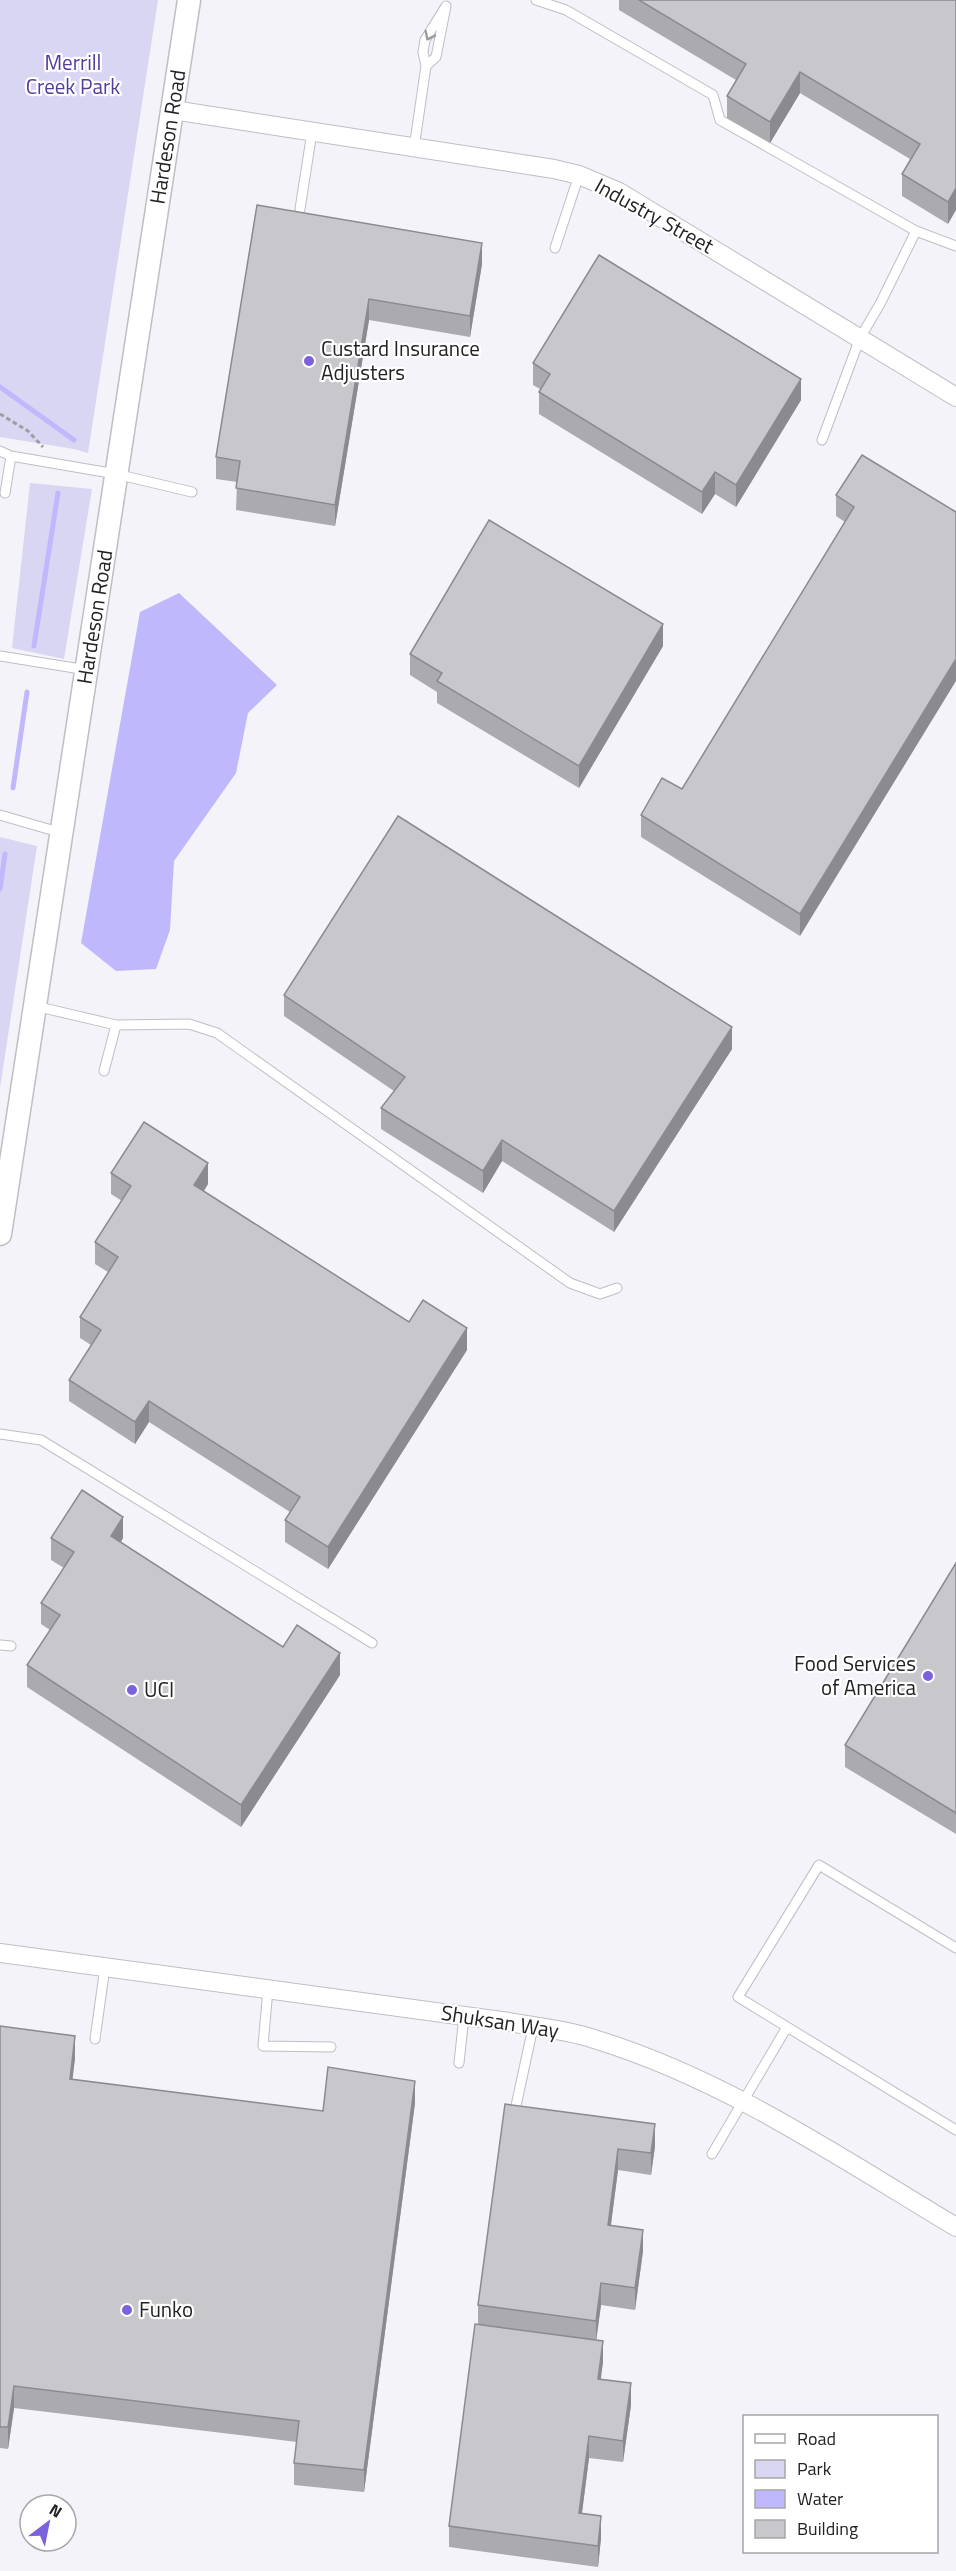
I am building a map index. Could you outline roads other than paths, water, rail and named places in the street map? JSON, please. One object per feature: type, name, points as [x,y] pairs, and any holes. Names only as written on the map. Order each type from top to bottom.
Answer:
[{"type":"street","name":"Hardeson Road","points":[[0,1234],[189,0]]},
{"type":"street","name":"Industry Street","points":[[173,110],[579,175],[619,192],[956,397]]},
{"type":"street","name":"Shuksan Way","points":[[0,1953],[464,2016],[591,2038],[662,2062],[742,2099],[956,2227]]},
{"type":"lane","points":[[536,0],[566,10],[712,95],[720,120],[916,231],[956,246]]},
{"type":"lane","points":[[426,66],[436,57],[447,3]]},
{"type":"lane","points":[[414,148],[426,66],[423,52],[425,40],[447,3]]},
{"type":"lane","points":[[300,208],[312,132]]},
{"type":"lane","points":[[555,248],[579,175]]},
{"type":"lane","points":[[822,440],[860,338],[880,304],[916,231]]},
{"type":"lane","points":[[0,451],[11,456],[116,474],[192,492]]},
{"type":"lane","points":[[5,493],[11,456]]},
{"type":"lane","points":[[0,656],[87,670]]},
{"type":"lane","points":[[0,815],[62,833]]},
{"type":"lane","points":[[35,1006],[116,1025],[189,1024],[217,1033],[570,1283],[600,1294],[617,1288]]},
{"type":"lane","points":[[104,1071],[116,1025]]},
{"type":"lane","points":[[0,1434],[41,1440],[372,1643]]},
{"type":"lane","points":[[0,1644],[11,1646]]},
{"type":"lane","points":[[956,1948],[819,1865],[738,1997],[956,2130]]},
{"type":"lane","points":[[95,2039],[105,1967]]},
{"type":"lane","points":[[268,1989],[263,2046],[331,2047]]},
{"type":"lane","points":[[459,2063],[464,2016]]},
{"type":"lane","points":[[513,2120],[533,2027]]},
{"type":"lane","points":[[712,2154],[742,2099],[787,2027]]},
{"type":"water","points":[[179,593],[277,685],[248,713],[236,773],[174,861],[170,930],[156,969],[116,971],[81,943],[140,612]]},
{"type":"waterway","points":[[0,387],[74,440]]},
{"type":"waterway","points":[[34,646],[58,493]]},
{"type":"waterway","points":[[13,788],[27,692]]},
{"type":"waterway","points":[[0,889],[5,854]]},
{"type":"place","name":"Custard Insurance Adjusters","points":[[309,361]]},
{"type":"place","name":"Food Services of America","points":[[928,1676]]},
{"type":"place","name":"UCI","points":[[132,1690]]},
{"type":"place","name":"Funko","points":[[127,2310]]},
{"type":"park label","name":"Merrill Creek Park","points":[[73,75]]}]
